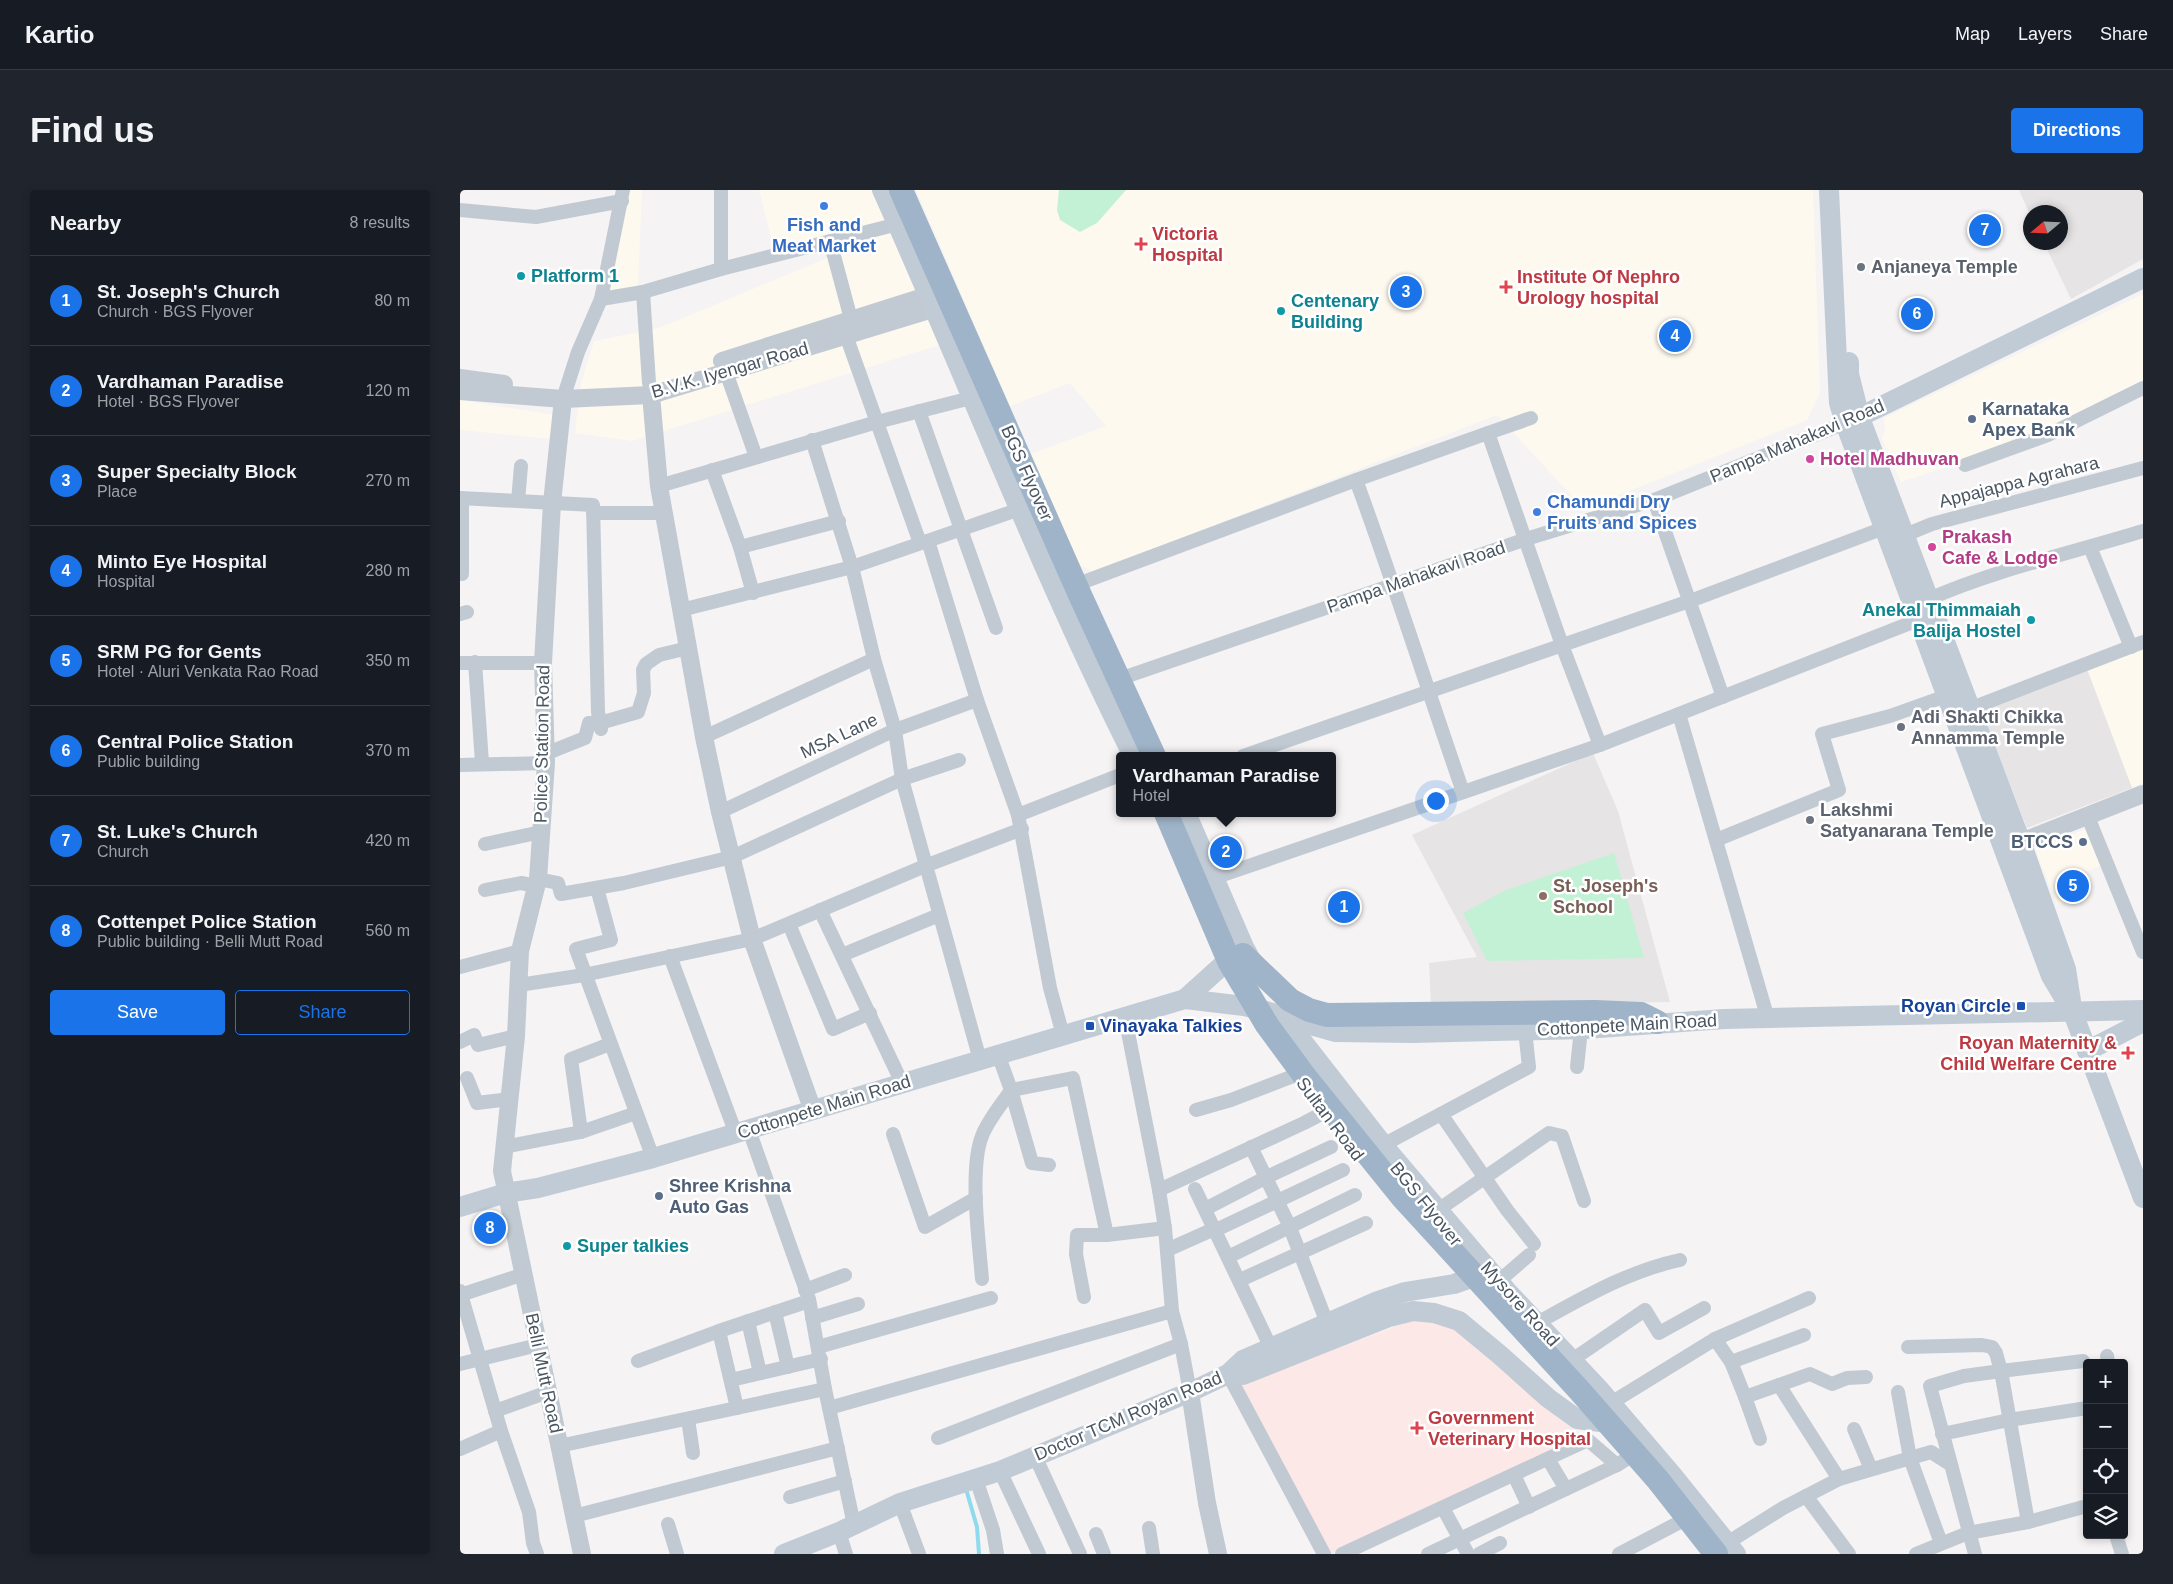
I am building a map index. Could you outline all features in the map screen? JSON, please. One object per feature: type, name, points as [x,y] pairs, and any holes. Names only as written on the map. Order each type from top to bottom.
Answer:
[{"type":"highway","name":"BGS Flyover","points":[[890,190],[965,358],[1045,549],[1136,752]]},
{"type":"highway","name":"BGS Flyover","points":[[901,190],[1080,595],[1152,752]]},
{"type":"highway","name":"BGS Flyover","points":[[1168,817],[1229,961],[1267,1026],[1306,1078],[1403,1198],[1610,1413],[1658,1480],[1727,1551]]},
{"type":"highway","name":"BGS Flyover","points":[[1183,817],[1235,959],[1279,1019],[1483,1274],[1618,1419],[1727,1551]]},
{"type":"highway","points":[[1235,959],[1290,1000],[1309,1010],[1327,1015],[1588,1020],[1641,1014],[1657,1022]]},
{"type":"main road","points":[[882,190],[1056,594],[1096,682],[1131,752]]},
{"type":"main road","points":[[912,190],[1082,582],[1159,752]]},
{"type":"main road","points":[[1829,190],[1839,403],[1853,421],[1905,535],[1929,599],[1957,707],[2051,976],[2073,1013],[2143,1198]]},
{"type":"main road","points":[[1840,190],[1853,421],[1884,528],[1918,620],[2020,842],[2066,969],[2073,1013]]},
{"type":"main road","name":"Pampa Mahakavi Road","points":[[1853,421],[2143,278]]},
{"type":"main road","name":"Sultan Road","points":[[1164,817],[1235,959],[1244,1006],[1356,1154],[1420,1230],[1468,1279],[1582,1405],[1622,1461]]},
{"type":"main road","name":"Mysore Road","points":[[1188,817],[1244,947],[1282,1015],[1383,1145],[1492,1273],[1572,1360],[1610,1413]]},
{"type":"main road","name":"Cottonpete Main Road","points":[[1186,999],[1235,959]]},
{"type":"main road","name":"Cottonpete Main Road","points":[[460,1207],[506,1193],[538,1188],[653,1158],[1186,999],[1244,1006],[1282,1015],[1336,1032],[1412,1033],[1525,1030],[1588,1020]]},
{"type":"main road","name":"Cottonpete Main Road","points":[[1657,1022],[2143,1010]]},
{"type":"main road","points":[[2088,1052],[2143,1022]]},
{"type":"main road","points":[[1293,1071],[1308,1050],[1318,1041],[1336,1032]]},
{"type":"main road","name":"Doctor TCM Royan Road","points":[[784,1554],[847,1529],[900,1504],[1000,1471],[1190,1392],[1228,1374],[1240,1362],[1395,1295],[1451,1285],[1492,1273]]},
{"type":"main road","points":[[1228,1374],[1243,1375],[1389,1317],[1414,1311],[1434,1313],[1459,1322],[1500,1355],[1548,1398],[1577,1419],[1610,1413]]},
{"type":"main road","points":[[1622,1461],[1680,1522],[1702,1554]]},
{"type":"street","points":[[720,190],[721,270]]},
{"type":"street","points":[[460,210],[536,217],[623,195]]},
{"type":"street","name":"Police Station Road","points":[[506,1193],[502,1171],[516,1036],[520,951],[538,883],[546,758],[543,662],[552,503],[565,394],[578,352],[601,299],[623,195]]},
{"type":"street","points":[[601,299],[643,292],[898,224]]},
{"type":"street","points":[[830,242],[846,326],[877,422],[924,542],[1020,822],[1050,988],[1063,1035]]},
{"type":"street","points":[[643,292],[658,486],[704,737],[720,812],[752,939],[813,1111]]},
{"type":"street","name":"B.V.K. Iyengar Road","points":[[650,389],[846,326],[932,303],[957,292]]},
{"type":"street","name":"B.V.K. Iyengar Road","points":[[460,391],[565,394],[650,389],[726,372],[846,326]]},
{"type":"street","points":[[726,372],[756,456]]},
{"type":"street","name":"B.V.K. Iyengar Road","points":[[460,378],[565,394]]},
{"type":"street","points":[[1965,465],[2048,434],[2143,388]]},
{"type":"street","points":[[658,486],[812,440],[971,398]]},
{"type":"street","points":[[919,411],[996,628]]},
{"type":"street","points":[[1056,594],[1082,582],[1356,480],[1531,418]]},
{"type":"street","name":"Pampa Mahakavi Road","points":[[1125,677],[1526,539],[1654,500],[1853,421]]},
{"type":"street","points":[[1488,433],[1562,645],[1600,745]]},
{"type":"street","points":[[812,440],[852,567],[874,660],[895,730],[902,779],[939,915],[989,1057],[1011,1090],[1032,1163],[1049,1165]]},
{"type":"street","points":[[518,501],[521,466]]},
{"type":"street","name":"Appajappa Agrahara","points":[[1905,535],[1932,524],[2106,480],[2143,468]]},
{"type":"street","points":[[712,470],[740,548],[752,593]]},
{"type":"street","points":[[1356,480],[1394,585],[1428,693],[1464,792]]},
{"type":"street","points":[[462,574],[461,498],[593,505],[600,726]]},
{"type":"street","points":[[1654,500],[1723,697]]},
{"type":"street","points":[[681,610],[852,567],[1020,509]]},
{"type":"street","points":[[593,513],[663,513]]},
{"type":"street","points":[[740,548],[839,521]]},
{"type":"street","points":[[1255,752],[1690,601],[1884,528]]},
{"type":"street","points":[[1929,599],[1948,590],[2043,560],[2143,532]]},
{"type":"street","points":[[1716,840],[1839,790],[1822,734],[1890,716],[1957,707],[2137,645],[2090,547]]},
{"type":"street","points":[[1214,878],[1600,745],[1918,620]]},
{"type":"street","points":[[460,765],[546,758],[581,740],[587,735],[586,726],[589,723],[600,726],[638,712],[644,693],[643,670],[646,664],[659,655],[688,648]]},
{"type":"street","points":[[704,737],[874,660]]},
{"type":"street","points":[[475,662],[482,763]]},
{"type":"street","points":[[460,663],[543,662]]},
{"type":"street","name":"MSA Lane","points":[[720,812],[895,730],[977,700]]},
{"type":"street","points":[[1679,714],[1768,1019]]},
{"type":"street","points":[[486,890],[521,883],[558,883],[561,894],[597,888],[732,857],[902,779],[959,760]]},
{"type":"street","points":[[519,985],[584,975],[752,939],[925,866],[1116,777]]},
{"type":"street","points":[[2020,842],[2143,794]]},
{"type":"street","points":[[2088,817],[2143,952]]},
{"type":"street","points":[[485,844],[541,832]]},
{"type":"street","points":[[597,888],[612,940],[576,949],[653,1158]]},
{"type":"street","points":[[820,910],[902,1083]]},
{"type":"street","points":[[842,955],[939,915]]},
{"type":"street","points":[[789,924],[833,1029],[870,1013]]},
{"type":"street","points":[[460,967],[520,951]]},
{"type":"street","points":[[670,956],[807,1296],[845,1481],[846,1554]]},
{"type":"street","points":[[1125,1016],[1159,1190],[1165,1228],[1172,1311],[1181,1344],[1207,1503],[1218,1554]]},
{"type":"street","points":[[1577,1067],[1588,1020]]},
{"type":"street","points":[[1383,1145],[1529,1067],[1525,1030]]},
{"type":"street","points":[[460,1042],[474,1035],[478,1045],[516,1036]]},
{"type":"street","points":[[581,1132],[571,1059],[610,1044]]},
{"type":"street","points":[[1196,1110],[1231,1100],[1293,1071]]},
{"type":"street","points":[[468,1078],[477,1103],[510,1098]]},
{"type":"street","points":[[982,1279],[976,1174],[982,1136],[1011,1090],[1073,1078],[1107,1235]]},
{"type":"street","points":[[1159,1190],[1325,1112]]},
{"type":"street","points":[[504,1147],[581,1132],[636,1113]]},
{"type":"street","points":[[1441,1114],[1486,1177],[1531,1250],[1492,1273]]},
{"type":"street","points":[[1438,1210],[1549,1133],[1562,1136],[1584,1201]]},
{"type":"street","points":[[893,1134],[925,1227],[976,1198]]},
{"type":"street","points":[[1252,1147],[1289,1225],[1327,1323]]},
{"type":"street","points":[[1207,1208],[1331,1147]]},
{"type":"street","points":[[1167,1250],[1343,1170]]},
{"type":"street","points":[[1195,1189],[1216,1229],[1271,1348]]},
{"type":"street","name":"Belli Mutt Road","points":[[506,1193],[582,1554]]},
{"type":"street","points":[[1230,1256],[1289,1225],[1355,1195]]},
{"type":"street","points":[[1240,1280],[1366,1223]]},
{"type":"street","points":[[1084,1297],[1076,1254],[1078,1235],[1107,1235],[1165,1228]]},
{"type":"street","points":[[1537,1323],[1612,1282],[1660,1264],[1680,1260]]},
{"type":"street","points":[[524,1274],[460,1293],[495,1412],[529,1512],[533,1543],[537,1554]]},
{"type":"street","points":[[638,1361],[775,1312],[844,1275]]},
{"type":"street","points":[[731,1380],[788,1367],[819,1353],[991,1298]]},
{"type":"street","points":[[1610,1413],[1715,1338],[1809,1298]]},
{"type":"street","points":[[812,1318],[858,1304]]},
{"type":"street","points":[[1572,1360],[1645,1310],[1659,1333],[1704,1308]]},
{"type":"street","points":[[829,1408],[1172,1311]]},
{"type":"street","points":[[775,1312],[788,1367]]},
{"type":"street","points":[[748,1321],[760,1373]]},
{"type":"street","points":[[719,1331],[737,1408]]},
{"type":"street","points":[[1731,1362],[1804,1336]]},
{"type":"street","points":[[1715,1338],[1731,1362],[1760,1439]]},
{"type":"street","points":[[938,1438],[1181,1344]]},
{"type":"street","points":[[460,1364],[538,1345]]},
{"type":"street","points":[[1908,1347],[1982,1345],[1992,1347],[1996,1353],[2001,1371],[2028,1522]]},
{"type":"street","points":[[1975,1554],[1930,1386],[1964,1376],[2083,1361]]},
{"type":"street","points":[[1228,1374],[1324,1554]]},
{"type":"street","points":[[1745,1397],[1810,1374],[1832,1384],[1847,1378],[1866,1377]]},
{"type":"street","points":[[1779,1385],[1839,1479]]},
{"type":"street","points":[[560,1446],[825,1389]]},
{"type":"street","points":[[495,1412],[548,1392]]},
{"type":"street","points":[[1898,1392],[1910,1458],[1941,1543]]},
{"type":"street","points":[[1942,1434],[2009,1420],[2083,1409]]},
{"type":"street","points":[[688,1419],[693,1452]]},
{"type":"street","points":[[1854,1429],[1871,1469]]},
{"type":"street","points":[[460,1449],[501,1431]]},
{"type":"street","points":[[1342,1554],[1373,1548],[1443,1508],[1588,1440],[1622,1461]]},
{"type":"street","points":[[574,1516],[838,1448]]},
{"type":"street","points":[[1727,1551],[1784,1508],[1839,1479],[1930,1452],[1950,1464]]},
{"type":"street","points":[[1035,1456],[1080,1554]]},
{"type":"street","points":[[1548,1459],[1566,1489]]},
{"type":"street","points":[[1428,1554],[1622,1461]]},
{"type":"street","points":[[1000,1471],[1039,1554]]},
{"type":"street","points":[[1514,1475],[1529,1507]]},
{"type":"street","points":[[976,1479],[992,1530],[997,1554]]},
{"type":"street","points":[[790,1497],[845,1481]]},
{"type":"street","points":[[1806,1496],[1849,1554]]},
{"type":"street","points":[[900,1504],[919,1554]]},
{"type":"street","points":[[1916,1554],[1968,1532],[2028,1522],[2083,1507]]},
{"type":"street","points":[[1443,1508],[1468,1554]]},
{"type":"street","points":[[1619,1554],[1680,1522]]},
{"type":"street","points":[[668,1524],[677,1554]]},
{"type":"street","points":[[1148,1528],[1153,1554]]},
{"type":"street","points":[[1096,1534],[1104,1554]]},
{"type":"street","points":[[2117,1539],[2122,1554]]},
{"type":"street","points":[[1479,1554],[1500,1543]]},
{"type":"shaded area","points":[[618,190],[642,190],[638,288],[596,294]]},
{"type":"shaded area","name":"Fish and Meat Market","points":[[759,190],[877,190],[893,222],[774,249]]},
{"type":"shaded area","points":[[916,190],[1813,190],[1820,392],[1807,420],[1584,509],[1497,415],[1094,572],[1080,565],[1031,454],[1106,426],[1070,383],[1010,406]]},
{"type":"shaded area","points":[[2019,190],[2143,190],[2143,259],[2071,299],[2047,250],[2068,250],[2068,205],[2026,205]]},
{"type":"shaded area","points":[[894,230],[946,343],[632,441],[575,433],[581,384],[594,341],[659,328]]},
{"type":"shaded area","points":[[2143,294],[2143,385],[2047,434],[1901,482],[1882,439],[1885,429],[1884,418]]},
{"type":"shaded area","points":[[460,400],[555,415],[552,439],[460,430]]},
{"type":"shaded area","points":[[2143,648],[2143,783],[2132,788],[2087,669]]},
{"type":"shaded area","points":[[2087,669],[2132,788],[2027,828],[1981,710]]},
{"type":"shaded area","name":"St. Joseph's School","points":[[1593,753],[1618,811],[1670,1002],[1431,1006],[1429,963],[1477,957],[1412,835]]},
{"type":"shaded area","points":[[2089,828],[2103,865],[2077,875],[2084,895],[2057,905],[2035,849]]},
{"type":"shaded area","name":"Government Veterinary Hospital","points":[[1416,1319],[1463,1330],[1557,1417],[1587,1440],[1331,1554],[1239,1385]]},
{"type":"green space","points":[[1059,190],[1126,190],[1097,223],[1080,232],[1060,220],[1057,210]]},
{"type":"green space","points":[[1614,853],[1644,958],[1487,961],[1463,913],[1506,890]]},
{"type":"waterway","points":[[966,1489],[977,1527],[979,1554]]},
{"type":"place","name":"Fish and Meat Market","points":[[824,206]]},
{"type":"place","name":"St. Luke's Church","points":[[1985,230]]},
{"type":"place","name":"Victoria Hospital","points":[[1141,244]]},
{"type":"place","name":"Anjaneya Temple","points":[[1861,267]]},
{"type":"place","name":"Platform 1","points":[[521,276]]},
{"type":"place","name":"Institute Of Nephro Urology hospital","points":[[1506,287]]},
{"type":"place","name":"Super Specialty Block","points":[[1406,292]]},
{"type":"place","name":"Centenary Building","points":[[1281,311]]},
{"type":"place","name":"Central Police Station","points":[[1917,314]]},
{"type":"place","name":"Minto Eye Hospital","points":[[1675,336]]},
{"type":"place","name":"Karnataka Apex Bank","points":[[1972,419]]},
{"type":"place","name":"Hotel Madhuvan","points":[[1810,459]]},
{"type":"place","name":"Chamundi Dry Fruits and Spices","points":[[1537,512]]},
{"type":"place","name":"Prakash Cafe & Lodge","points":[[1932,547]]},
{"type":"place","name":"Anekal Thimmaiah Balija Hostel","points":[[2031,620]]},
{"type":"place","name":"Adi Shakti Chikka Annamma Temple","points":[[1901,727]]},
{"type":"place","name":"Lakshmi Satyanarana Temple","points":[[1810,820]]},
{"type":"place","name":"BTCCS","points":[[2083,842]]},
{"type":"place","name":"Vardhaman Paradise","points":[[1226,852]]},
{"type":"place","name":"SRM PG for Gents","points":[[2073,886]]},
{"type":"place","name":"St. Joseph's School","points":[[1543,896]]},
{"type":"place","name":"St. Joseph's Church","points":[[1344,907]]},
{"type":"place","name":"Royan Circle","points":[[2021,1006]]},
{"type":"place","name":"Vinayaka Talkies","points":[[1090,1026]]},
{"type":"place","name":"Royan Maternity & Child Welfare Centre","points":[[2128,1053]]},
{"type":"place","name":"Shree Krishna Auto Gas","points":[[659,1196]]},
{"type":"place","name":"Cottenpet Police Station","points":[[490,1228]]},
{"type":"place","name":"Super talkies","points":[[567,1246]]},
{"type":"place","name":"Government Veterinary Hospital","points":[[1417,1428]]}]
